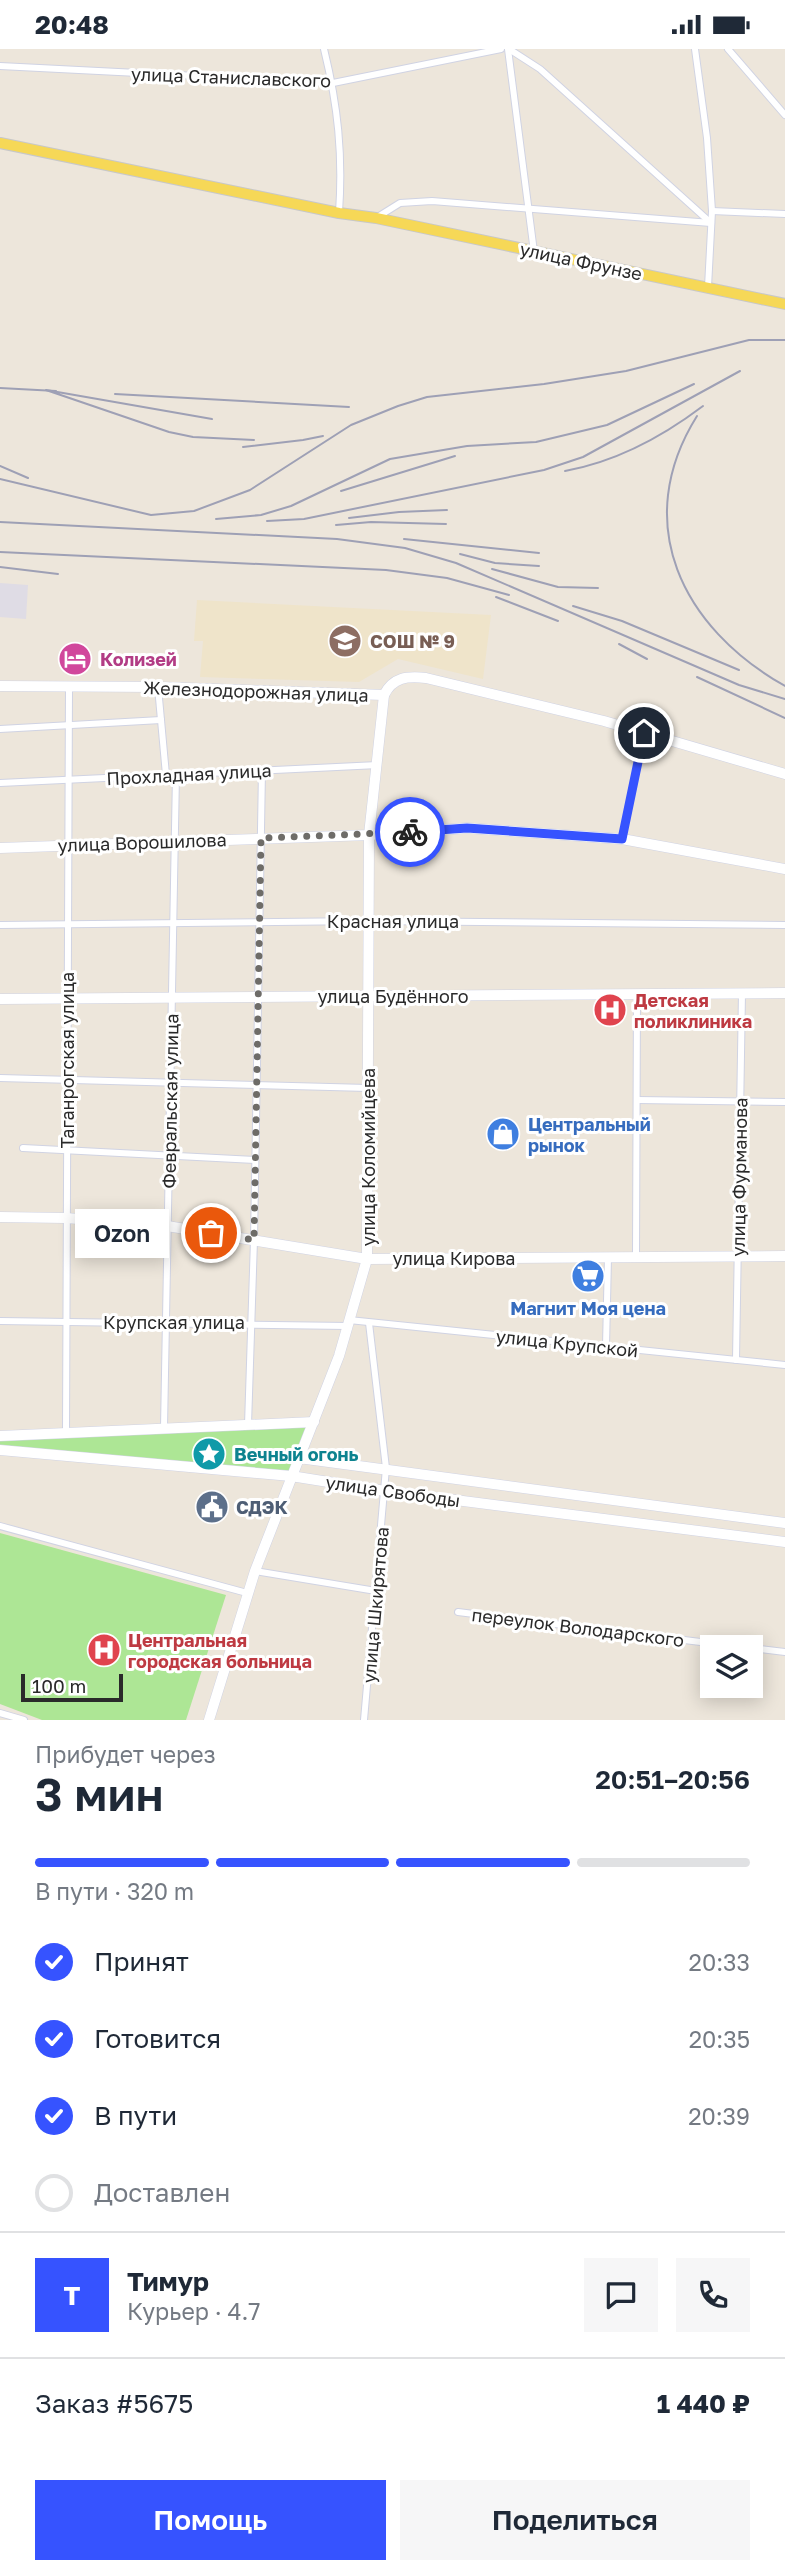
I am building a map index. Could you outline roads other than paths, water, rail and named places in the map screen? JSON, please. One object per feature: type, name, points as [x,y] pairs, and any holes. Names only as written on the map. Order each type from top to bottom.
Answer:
[{"type":"main road","name":"улица Фрунзе","points":[[0,143],[785,303]]},
{"type":"street","points":[[324,49],[333,83],[340,130],[342,175],[339,213]]},
{"type":"street","name":"улица Станиславского","points":[[0,66],[333,83],[501,49]]},
{"type":"street","points":[[509,49],[534,252]]},
{"type":"street","points":[[509,49],[540,69],[712,223]]},
{"type":"street","points":[[695,49],[707,138],[712,211],[708,287]]},
{"type":"street","points":[[728,49],[785,115]]},
{"type":"street","points":[[376,218],[400,203],[432,201],[712,223]]},
{"type":"street","points":[[712,211],[785,214]]},
{"type":"street","name":"Железнодорожная улица","points":[[0,686],[158,687],[384,695],[389,685],[406,676],[426,678],[644,733],[785,774]]},
{"type":"street","name":"Таганрогская улица","points":[[66,1433],[69,687]]},
{"type":"street","points":[[158,687],[166,775]]},
{"type":"street","name":"улица Коломийцева","points":[[209,1720],[247,1593],[340,1356],[367,1259],[369,835],[384,695]]},
{"type":"street","points":[[0,729],[161,720]]},
{"type":"street","points":[[622,839],[644,733]]},
{"type":"street","name":"Прохладная улица","points":[[0,783],[378,765]]},
{"type":"street","points":[[248,1425],[254,1240],[261,770]]},
{"type":"street","name":"Февральская улица","points":[[164,1429],[176,775]]},
{"type":"street","name":"улица Ворошилова","points":[[0,848],[369,835],[467,828],[622,839],[785,869]]},
{"type":"street","name":"Красная улица","points":[[0,925],[367,921],[785,925]]},
{"type":"street","name":"улица Фурманова","points":[[736,1360],[742,993]]},
{"type":"street","name":"улица Будённого","points":[[0,999],[785,993]]},
{"type":"street","points":[[636,1257],[637,994]]},
{"type":"street","points":[[0,1078],[368,1088]]},
{"type":"street","points":[[637,1100],[785,1102]]},
{"type":"street","points":[[23,1148],[255,1160]]},
{"type":"street","name":"улица Кирова","points":[[0,1217],[66,1217],[167,1226],[367,1259],[785,1256]]},
{"type":"street","points":[[606,1347],[608,1257]]},
{"type":"street","name":"Крупская улица","points":[[0,1321],[349,1323]]},
{"type":"street","name":"улица Крупской","points":[[349,1323],[785,1365]]},
{"type":"street","name":"улица Шкирятова","points":[[364,1720],[386,1468],[369,1323]]},
{"type":"street","points":[[0,1436],[314,1422]]},
{"type":"street","name":"улица Свободы","points":[[0,1450],[291,1476],[785,1542]]},
{"type":"street","name":"улица Свободы","points":[[299,1458],[785,1523]]},
{"type":"street","points":[[0,1526],[247,1593]]},
{"type":"street","points":[[255,1571],[376,1591]]},
{"type":"street","name":"переулок Володарского","points":[[458,1612],[700,1642]]},
{"type":"street","points":[[763,1649],[785,1652]]},
{"type":"street","points":[[0,1713],[24,1720]]},
{"type":"railway","points":[[0,479],[151,515],[194,511],[250,490],[351,425],[427,397],[544,384],[626,371],[749,340],[785,340]]},
{"type":"railway","points":[[267,521],[304,519],[544,470],[583,457],[740,371]]},
{"type":"railway","points":[[216,519],[261,515],[291,506],[390,459],[467,446],[536,442],[607,425],[694,384]]},
{"type":"railway","points":[[0,388],[56,391]]},
{"type":"railway","points":[[212,419],[46,390],[169,432],[193,437],[254,440]]},
{"type":"railway","points":[[115,394],[349,407]]},
{"type":"railway","points":[[565,471],[584,467],[637,447],[703,406]]},
{"type":"railway","points":[[697,416],[677,456],[668,495],[668,533],[677,569],[694,603],[718,634],[749,662],[785,686]]},
{"type":"railway","points":[[243,447],[323,436]]},
{"type":"railway","points":[[341,491],[455,456]]},
{"type":"railway","points":[[0,466],[28,478]]},
{"type":"railway","points":[[349,518],[447,510]]},
{"type":"railway","points":[[0,522],[337,539],[405,548],[456,563],[739,685],[785,699]]},
{"type":"railway","points":[[336,525],[371,522],[446,524]]},
{"type":"railway","points":[[404,539],[539,553]]},
{"type":"railway","points":[[0,552],[386,570],[447,578],[509,595]]},
{"type":"railway","points":[[460,554],[495,563],[539,566]]},
{"type":"railway","points":[[0,567],[58,574]]},
{"type":"railway","points":[[492,569],[558,587],[598,588]]},
{"type":"railway","points":[[496,597],[558,621]]},
{"type":"railway","points":[[573,606],[622,621],[739,670]]},
{"type":"railway","points":[[619,644],[647,659]]},
{"type":"railway","points":[[697,677],[785,718]]},
{"type":"place","name":"СОШ № 9","points":[[345,641]]},
{"type":"place","name":"Колизей","points":[[75,659]]},
{"type":"place","name":"Детская поликлиника","points":[[610,1010]]},
{"type":"place","name":"Центральный рынок","points":[[503,1134]]},
{"type":"place","name":"Ozon","points":[[211,1233]]},
{"type":"place","name":"Магнит Моя цена","points":[[588,1276]]},
{"type":"place","name":"Вечный огонь","points":[[209,1454]]},
{"type":"place","name":"СДЭК","points":[[212,1507]]},
{"type":"place","name":"Центральная городская больница","points":[[104,1650]]}]
